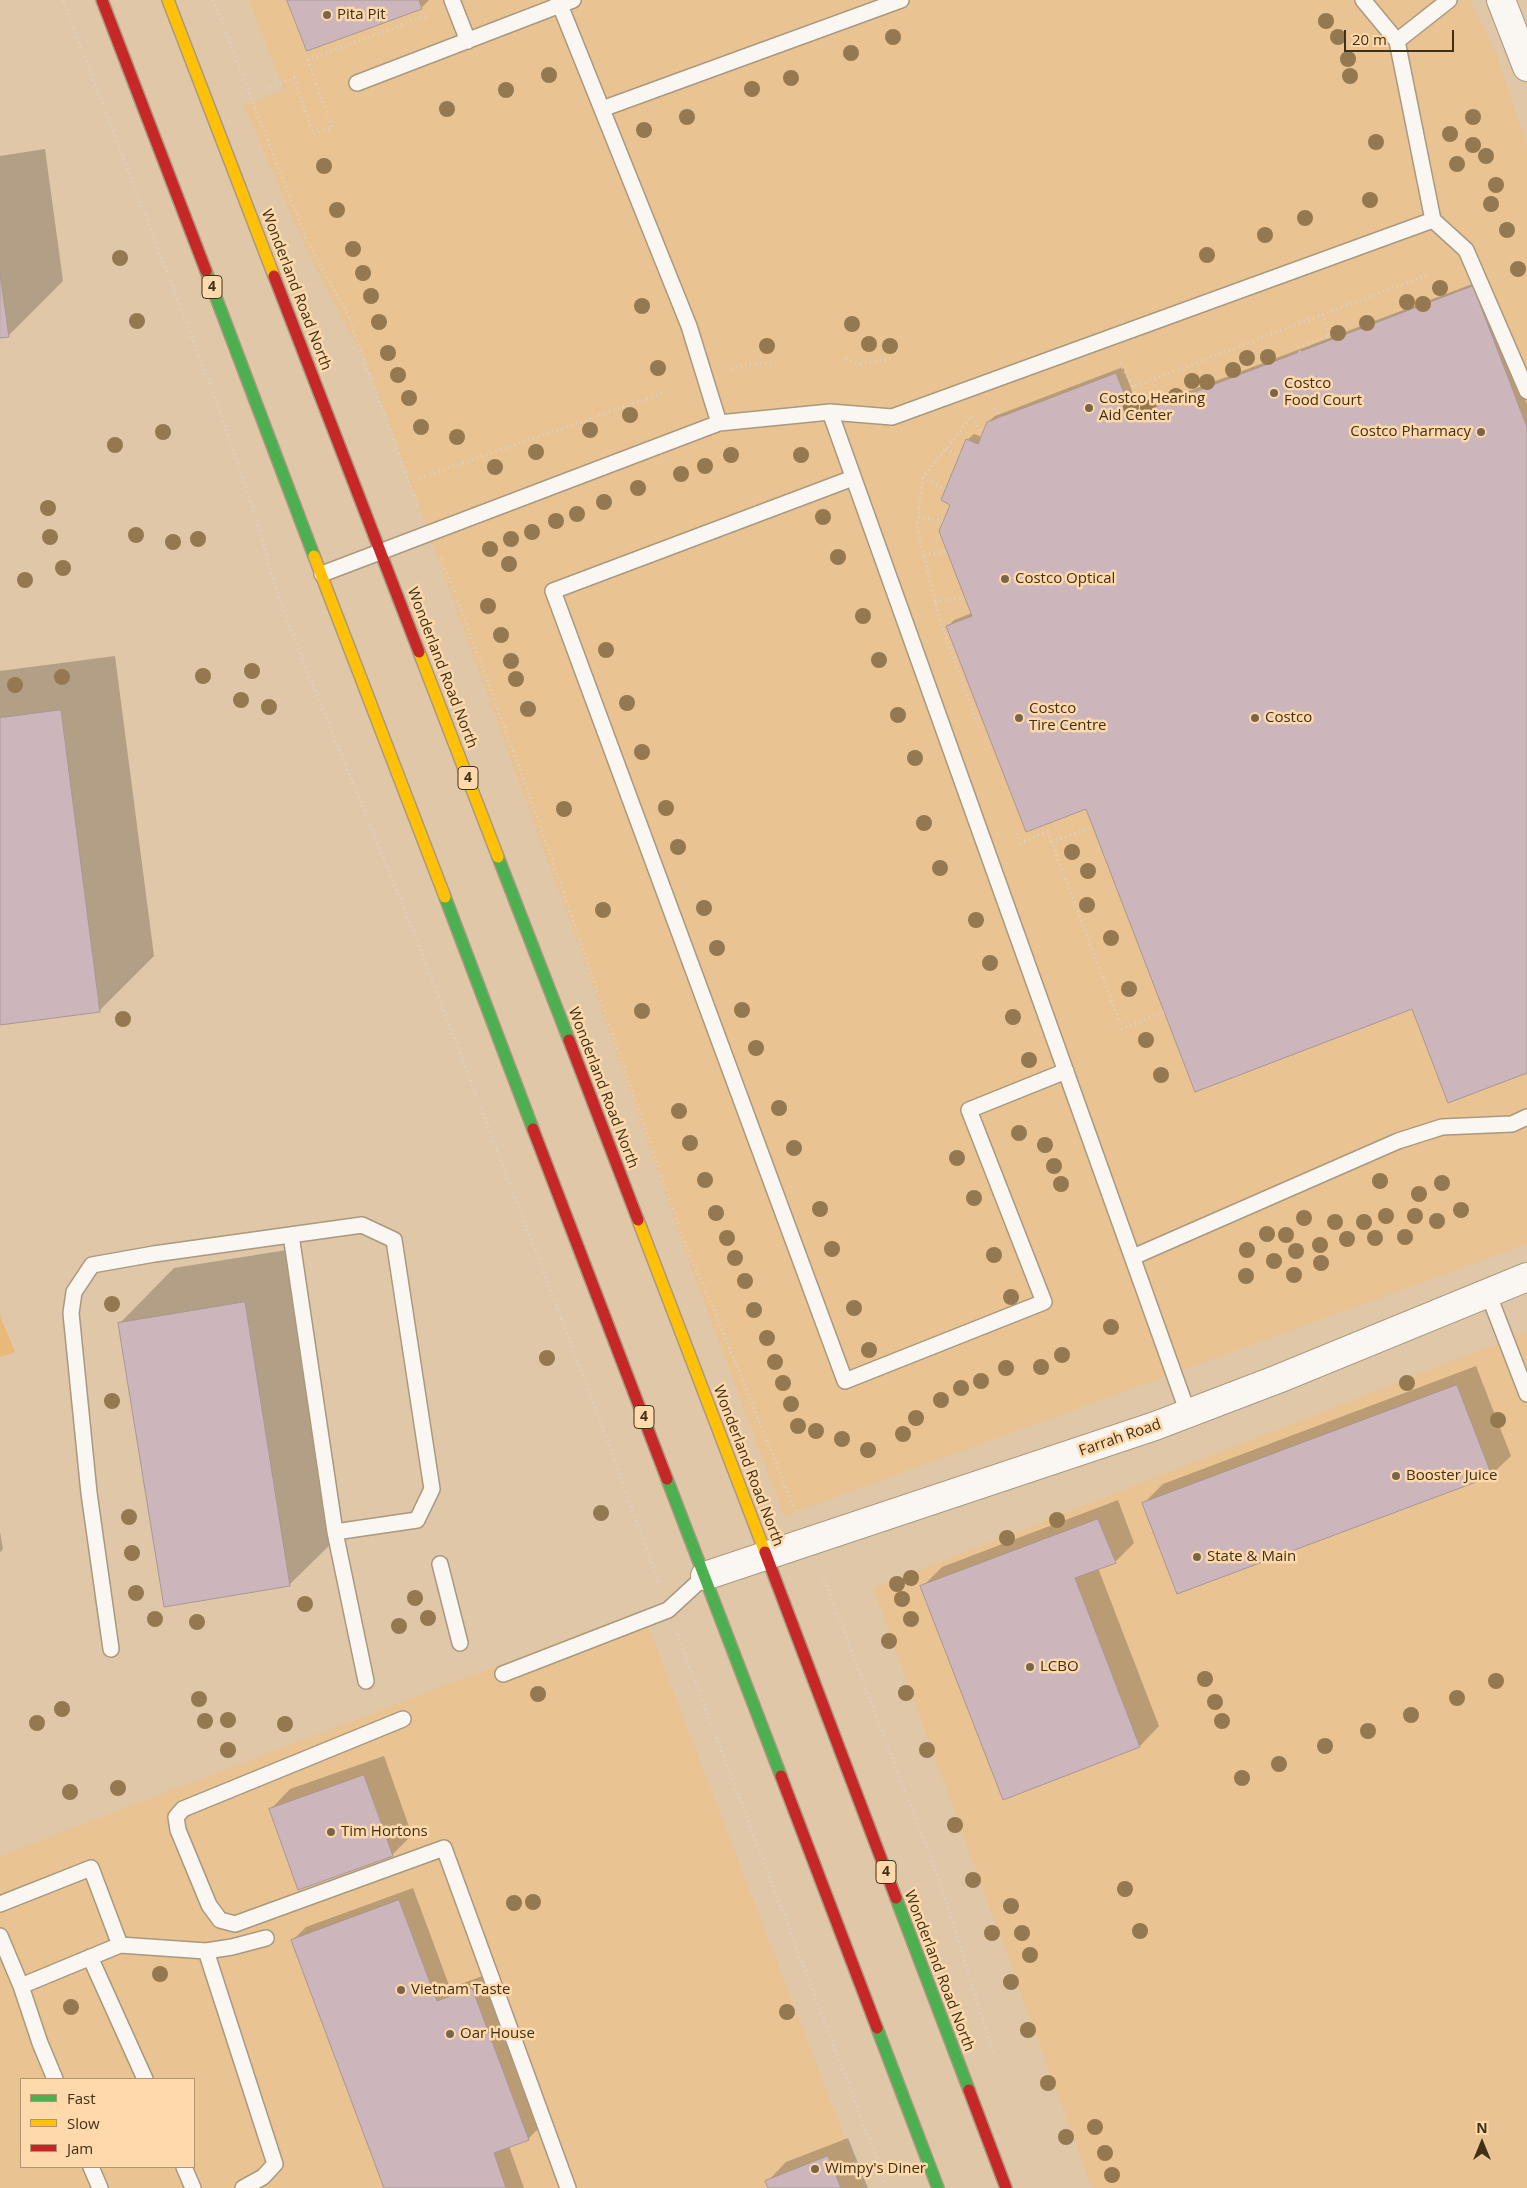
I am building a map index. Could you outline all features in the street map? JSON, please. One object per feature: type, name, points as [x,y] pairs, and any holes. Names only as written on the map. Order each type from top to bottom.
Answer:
[{"type":"main road","name":"4","points":[[102,0],[938,2188]]},
{"type":"main road","name":"Wonderland Road North","points":[[168,0],[767,1556],[1006,2188]]},
{"type":"street","points":[[1501,0],[1527,67]]},
{"type":"street","name":"Farrah Road","points":[[705,1576],[1111,1442],[1278,1379],[1527,1276]]},
{"type":"lane","points":[[602,109],[901,0]]},
{"type":"lane","points":[[1363,0],[1397,41],[1434,220],[1466,250],[1527,391]]},
{"type":"lane","points":[[1397,41],[1449,0]]},
{"type":"lane","points":[[357,83],[564,2],[602,109],[689,326],[719,423]]},
{"type":"lane","points":[[453,3],[468,41]]},
{"type":"lane","points":[[322,574],[719,423],[830,412],[892,417],[1434,220]]},
{"type":"lane","points":[[830,412],[1188,1413]]},
{"type":"lane","points":[[853,478],[553,591],[845,1381],[1044,1302],[969,1110],[1066,1071]]},
{"type":"lane","points":[[1133,1257],[1398,1141],[1442,1127],[1512,1124],[1527,1117]]},
{"type":"lane","points":[[111,1649],[90,1493],[71,1313],[74,1292],[92,1265],[362,1225],[394,1240],[432,1489],[417,1520],[335,1532]]},
{"type":"lane","points":[[291,1235],[335,1532],[366,1681]]},
{"type":"lane","points":[[1488,1293],[1527,1394]]},
{"type":"lane","points":[[440,1564],[460,1643]]},
{"type":"lane","points":[[503,1674],[668,1610],[705,1576]]},
{"type":"lane","points":[[403,1719],[183,1809],[176,1817],[178,1830],[209,1905],[220,1920],[235,1924],[444,1848],[568,2188]]},
{"type":"lane","points":[[0,1904],[91,1868],[120,1945]]},
{"type":"lane","points":[[0,1936],[21,1986],[40,2043],[55,2078]]},
{"type":"lane","points":[[21,1986],[120,1945],[206,1951],[232,1947],[266,1938]]},
{"type":"lane","points":[[206,1951],[275,2164],[263,2177],[243,2188]]},
{"type":"lane","points":[[90,1957],[145,2078]]},
{"type":"lane","points":[[91,2168],[100,2188]]},
{"type":"lane","points":[[184,2168],[193,2188]]},
{"type":"path","points":[[63,0],[223,419],[256,517],[276,589],[300,653],[419,947],[594,1404],[668,1610],[888,2188]]},
{"type":"path","points":[[213,0],[306,241],[347,313],[428,533],[452,585],[529,794],[689,1254],[710,1300],[809,1542],[941,1885],[993,2053]]},
{"type":"path","points":[[266,89],[294,78],[313,134],[332,127],[308,60],[453,3]]},
{"type":"path","points":[[1133,387],[1429,274]]},
{"type":"path","points":[[1322,315],[1333,340]]},
{"type":"path","points":[[1300,352],[1298,348],[1330,335]]},
{"type":"path","points":[[1116,355],[1133,387],[1142,412]]},
{"type":"path","points":[[846,359],[860,364],[893,358]]},
{"type":"path","points":[[726,371],[746,364],[771,363]]},
{"type":"path","points":[[420,478],[666,392]]},
{"type":"path","points":[[994,406],[1000,417]]},
{"type":"path","points":[[980,731],[941,624],[917,529],[923,477],[972,417],[983,433]]},
{"type":"path","points":[[946,449],[960,456]]},
{"type":"path","points":[[923,477],[945,489]]},
{"type":"path","points":[[918,518],[943,520]]},
{"type":"path","points":[[924,555],[946,552]]},
{"type":"path","points":[[935,602],[964,598]]},
{"type":"path","points":[[964,686],[969,684]]},
{"type":"path","points":[[1051,842],[1093,826]]},
{"type":"path","points":[[1017,833],[1020,843],[1048,832],[1122,1029],[1164,1012]]},
{"type":"shaded area","points":[[249,0],[1470,0],[1496,54],[1527,145],[1527,1244],[784,1516],[684,1248],[585,963],[368,366],[309,255],[244,106],[284,90]]},
{"type":"shaded area","points":[[0,1316],[15,1352],[0,1357]]},
{"type":"shaded area","points":[[1527,1332],[1527,2188],[1092,2188],[873,1588]]},
{"type":"shaded area","points":[[642,1610],[864,2188],[0,2188],[0,1856]]},
{"type":"building","points":[[287,0],[419,0],[422,9],[307,51]]},
{"type":"building","points":[[0,273],[9,337],[0,338]]},
{"type":"building","name":"Costco","points":[[1473,286],[1527,427],[1527,1073],[1448,1103],[1412,1009],[1195,1092],[1086,809],[1026,832],[946,626],[972,616],[939,531],[950,505],[941,500],[966,439],[978,444],[987,422],[1116,373],[1133,415]]},
{"type":"building","points":[[61,710],[100,1012],[0,1025],[0,718]]},
{"type":"building","points":[[245,1302],[290,1586],[164,1607],[118,1323]]},
{"type":"building","points":[[1457,1385],[1492,1476],[1177,1594],[1142,1503]]},
{"type":"building","name":"LCBO","points":[[1098,1519],[1116,1563],[1075,1578],[1140,1747],[1003,1800],[920,1586]]},
{"type":"building","name":"Tim Hortons","points":[[364,1775],[393,1856],[298,1890],[269,1809]]},
{"type":"building","points":[[399,1900],[437,2001],[472,1988],[529,2140],[494,2153],[506,2188],[384,2188],[291,1940]]},
{"type":"building","name":"Wimpy's Diner","points":[[828,2156],[841,2188],[768,2188],[765,2181]]},
{"type":"traffic: fast","points":[[206,271],[314,556]]},
{"type":"traffic: fast","points":[[498,857],[569,1040]]},
{"type":"traffic: fast","points":[[445,897],[533,1129]]},
{"type":"traffic: fast","points":[[667,1479],[781,1776]]},
{"type":"traffic: fast","points":[[896,1898],[969,2090]]},
{"type":"traffic: fast","points":[[877,2028],[938,2188]]},
{"type":"traffic: slow","points":[[168,0],[274,276]]},
{"type":"traffic: slow","points":[[314,556],[445,897]]},
{"type":"traffic: slow","points":[[419,652],[498,857]]},
{"type":"traffic: slow","points":[[638,1220],[765,1552]]},
{"type":"traffic: jam","points":[[102,0],[206,271]]},
{"type":"traffic: jam","points":[[274,276],[419,652]]},
{"type":"traffic: jam","points":[[569,1040],[638,1220]]},
{"type":"traffic: jam","points":[[533,1129],[667,1479]]},
{"type":"traffic: jam","points":[[765,1552],[896,1898]]},
{"type":"traffic: jam","points":[[781,1776],[877,2028]]},
{"type":"traffic: jam","points":[[969,2090],[1006,2188]]},
{"type":"place","name":"Pita Pit","points":[[327,15]]},
{"type":"place","name":"Costco Food Court","points":[[1274,393]]},
{"type":"place","name":"Costco Hearing Aid Center","points":[[1089,408]]},
{"type":"place","name":"Costco Pharmacy","points":[[1481,432]]},
{"type":"place","name":"Costco Optical","points":[[1005,579]]},
{"type":"place","name":"Costco Tire Centre","points":[[1019,718]]},
{"type":"place","name":"Costco","points":[[1255,718]]},
{"type":"place","name":"Booster Juice","points":[[1396,1476]]},
{"type":"place","name":"State & Main","points":[[1197,1557]]},
{"type":"place","name":"LCBO","points":[[1030,1667]]},
{"type":"place","name":"Tim Hortons","points":[[331,1832]]},
{"type":"place","name":"Vietnam Taste","points":[[401,1990]]},
{"type":"place","name":"Oar House","points":[[450,2034]]},
{"type":"place","name":"Wimpy's Diner","points":[[815,2169]]}]
